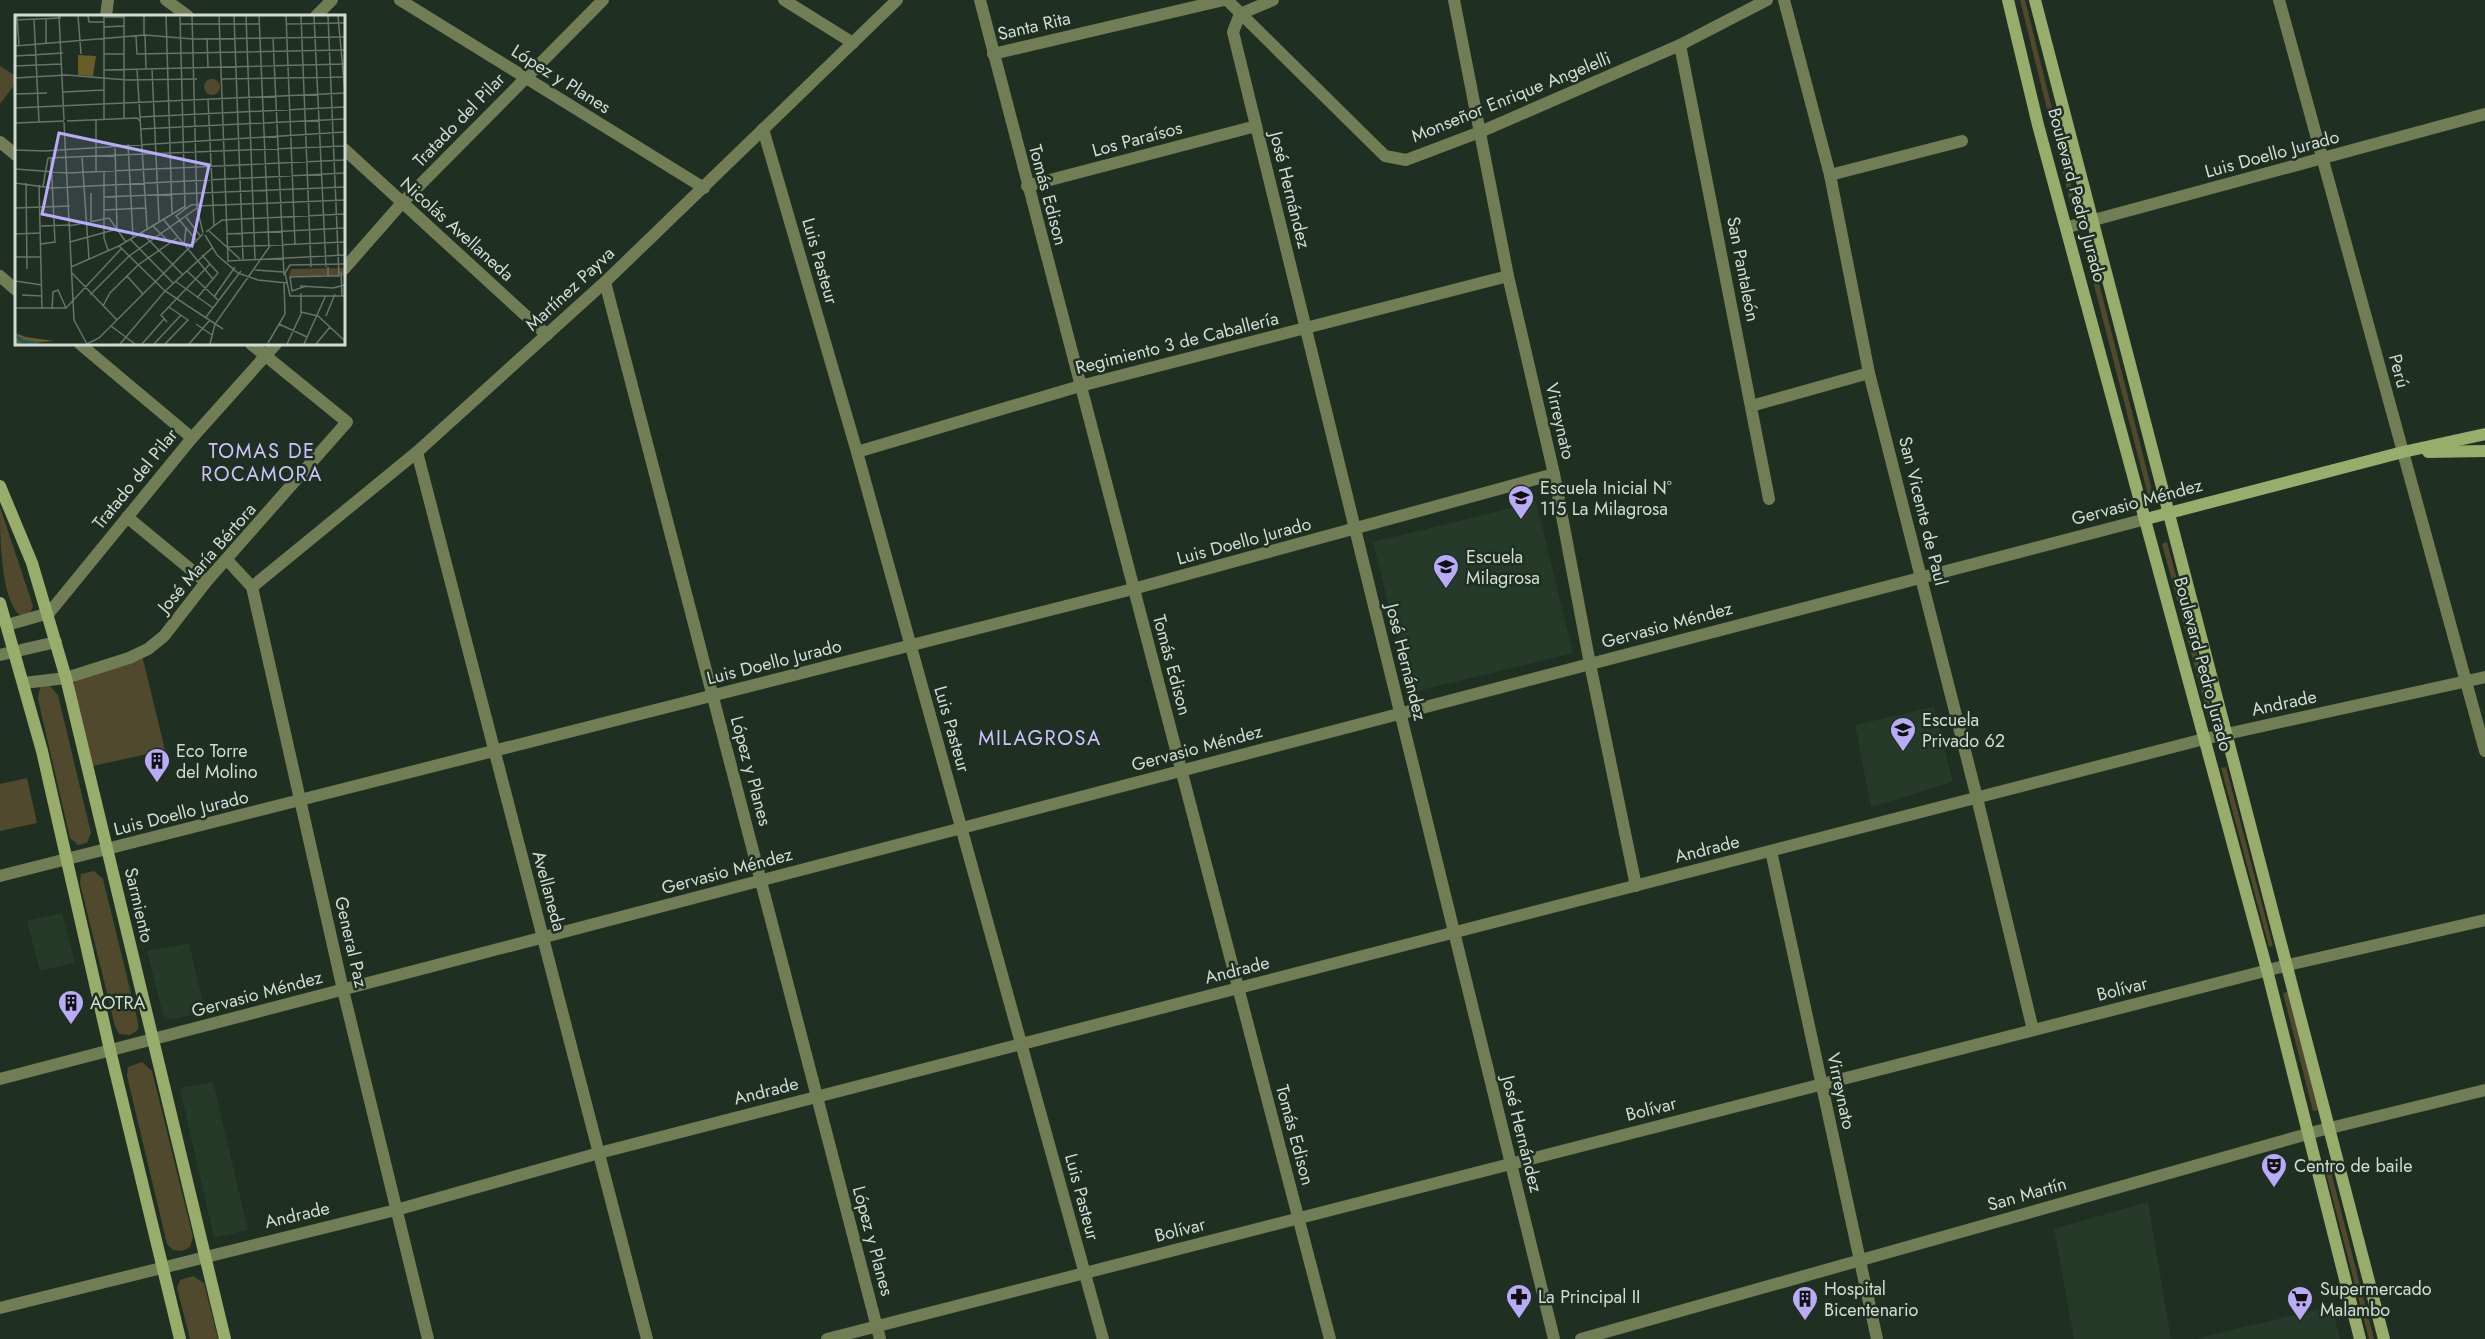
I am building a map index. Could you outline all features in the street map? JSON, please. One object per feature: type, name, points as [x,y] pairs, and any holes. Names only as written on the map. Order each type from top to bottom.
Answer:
[{"type":"main road","name":"Boulevard Pedro Jurado","points":[[2008,0],[2038,125],[2068,227],[2267,970],[2360,1339]]},
{"type":"main road","name":"Boulevard Pedro Jurado","points":[[2035,0],[2384,1339]]},
{"type":"main road","name":"Gervasio Méndez","points":[[2146,519],[2403,452],[2485,434]]},
{"type":"main road","name":"Gervasio Méndez","points":[[2403,452],[2485,452]]},
{"type":"main road","name":"Sarmiento","points":[[0,486],[32,563],[49,613],[225,1339]]},
{"type":"main road","points":[[0,603],[24,683],[68,859],[110,1050],[180,1339]]},
{"type":"street","points":[[106,15],[108,0]]},
{"type":"street","points":[[166,0],[187,15]]},
{"type":"street","points":[[317,15],[332,0]]},
{"type":"street","name":"López y Planes","points":[[400,0],[704,188]]},
{"type":"street","name":"Tratado del Pilar","points":[[345,267],[401,204],[603,0]]},
{"type":"street","points":[[784,0],[853,43]]},
{"type":"street","name":"Martínez Payva","points":[[252,587],[417,452],[547,335],[704,188],[897,0]]},
{"type":"street","name":"Tomás Edison","points":[[980,0],[1330,1339]]},
{"type":"street","points":[[1226,0],[1240,14],[1273,0]]},
{"type":"street","name":"Santa Rita","points":[[993,54],[1226,0]]},
{"type":"street","name":"Virreynato","points":[[1454,0],[1508,276],[1554,474],[1590,664],[1636,885]]},
{"type":"street","name":"Monseñor Enrique Angelelli","points":[[1240,14],[1385,156],[1406,160],[1480,132],[1680,45],[1767,0]]},
{"type":"street","name":"San Vicente de Paul","points":[[1784,0],[1830,175],[1869,374],[1977,798],[2033,1030]]},
{"type":"street","name":"Perú","points":[[2279,0],[2485,751]]},
{"type":"street","name":"José Hernández","points":[[1240,14],[1233,32],[1554,1339]]},
{"type":"street","name":"San Pantaleón","points":[[1680,45],[1769,499]]},
{"type":"street","name":"Luis Doello Jurado","points":[[2068,227],[2323,160],[2485,114]]},
{"type":"street","name":"Los Paraísos","points":[[1027,186],[1256,126]]},
{"type":"street","name":"Luis Pasteur","points":[[764,129],[857,452],[1103,1339]]},
{"type":"street","points":[[1830,175],[1962,141]]},
{"type":"street","points":[[0,142],[15,154]]},
{"type":"street","name":"Nicolás Avellaneda","points":[[345,150],[401,204],[547,335]]},
{"type":"street","points":[[0,276],[15,289]]},
{"type":"street","name":"Regimiento 3 de Caballería","points":[[857,452],[1080,386],[1508,276]]},
{"type":"street","name":"López y Planes","points":[[605,282],[880,1339]]},
{"type":"street","points":[[81,345],[192,438]]},
{"type":"street","points":[[252,345],[266,355]]},
{"type":"street","name":"Tratado del Pilar","points":[[49,613],[192,438],[275,345]]},
{"type":"street","name":"José María Bértora","points":[[24,683],[66,678],[129,658],[148,649],[164,636],[206,582],[228,561],[347,422],[266,355]]},
{"type":"street","points":[[1751,406],[1869,374]]},
{"type":"street","name":"Avellaneda","points":[[417,452],[647,1339]]},
{"type":"street","name":"Luis Doello Jurado","points":[[0,876],[300,802],[1133,589],[1554,474]]},
{"type":"street","points":[[127,517],[206,582]]},
{"type":"street","name":"Gervasio Méndez","points":[[0,1079],[2146,519]]},
{"type":"street","points":[[228,561],[252,587]]},
{"type":"street","name":"General Paz","points":[[252,587],[343,990],[428,1339]]},
{"type":"street","points":[[7,625],[49,613]]},
{"type":"street","points":[[0,655],[56,642]]},
{"type":"street","name":"Andrade","points":[[0,1308],[205,1255],[396,1210],[599,1153],[2204,739],[2485,677]]},
{"type":"street","name":"Virreynato","points":[[1771,851],[1877,1339]]},
{"type":"street","name":"Bolívar","points":[[826,1339],[2267,970],[2485,920]]},
{"type":"street","name":"San Martín","points":[[1581,1339],[2307,1134],[2485,1090]]},
{"type":"shaded area","points":[[2020,0],[2025,0],[2076,205],[2071,206]]},
{"type":"shaded area","points":[[0,66],[15,75],[15,84],[0,104]]},
{"type":"shaded area","points":[[2090,248],[2154,498],[2149,499],[2085,250]]},
{"type":"shaded area","points":[[1536,502],[1573,653],[1410,693],[1373,542]]},
{"type":"shaded area","points":[[0,507],[33,606],[30,613],[21,616],[14,608],[5,582]]},
{"type":"shaded area","points":[[2167,542],[2214,719],[2209,720],[2162,544]]},
{"type":"shaded area","points":[[141,651],[165,750],[93,766],[73,686],[79,673]]},
{"type":"shaded area","points":[[49,685],[58,695],[91,833],[87,843],[78,845],[70,838],[38,699],[40,687]]},
{"type":"shaded area","name":"Escuela Privado 62","points":[[1934,707],[1953,782],[1871,807],[1855,725]]},
{"type":"shaded area","points":[[2226,767],[2273,946],[2269,947],[2221,768]]},
{"type":"shaded area","points":[[27,778],[37,823],[0,831],[0,784]]},
{"type":"shaded area","points":[[94,871],[103,879],[138,1022],[138,1030],[130,1035],[119,1034],[115,1026],[80,883],[81,874]]},
{"type":"shaded area","points":[[62,913],[75,963],[40,971],[27,921]]},
{"type":"shaded area","points":[[189,943],[205,1012],[170,1020],[163,1015],[147,951]]},
{"type":"shaded area","points":[[2288,992],[2318,1110],[2313,1111],[2283,993]]},
{"type":"shaded area","points":[[142,1062],[152,1071],[193,1237],[190,1247],[182,1251],[173,1250],[167,1244],[127,1076],[128,1067]]},
{"type":"shaded area","points":[[213,1082],[248,1230],[214,1238],[180,1088]]},
{"type":"shaded area","points":[[2329,1164],[2374,1339],[2369,1339],[2324,1165]]},
{"type":"shaded area","points":[[2148,1202],[2171,1339],[2074,1339],[2054,1229]]},
{"type":"shaded area","points":[[193,1276],[204,1283],[218,1339],[190,1339],[177,1288],[180,1280]]},
{"type":"shaded area","name":"Supermercado Malambo","points":[[2332,1306],[2340,1339],[2195,1339]]},
{"type":"place","name":"Escuela Inicial Nº 115 La Milagrosa","points":[[1521,521]]},
{"type":"place","name":"Escuela Milagrosa","points":[[1446,590]]},
{"type":"place","name":"Escuela Privado 62","points":[[1903,753]]},
{"type":"place","name":"Eco Torre del Molino","points":[[157,784]]},
{"type":"place","name":"AOTRA","points":[[71,1026]]},
{"type":"place","name":"Centro de baile","points":[[2274,1189]]},
{"type":"place","name":"La Principal II","points":[[1519,1320]]},
{"type":"place","name":"Hospital Bicentenario","points":[[1805,1322]]},
{"type":"place","name":"Supermercado Malambo","points":[[2300,1322]]},
{"type":"district","name":"TOMAS DE ROCAMORA","points":[[262,462]]},
{"type":"district","name":"MILAGROSA","points":[[1040,738]]}]
